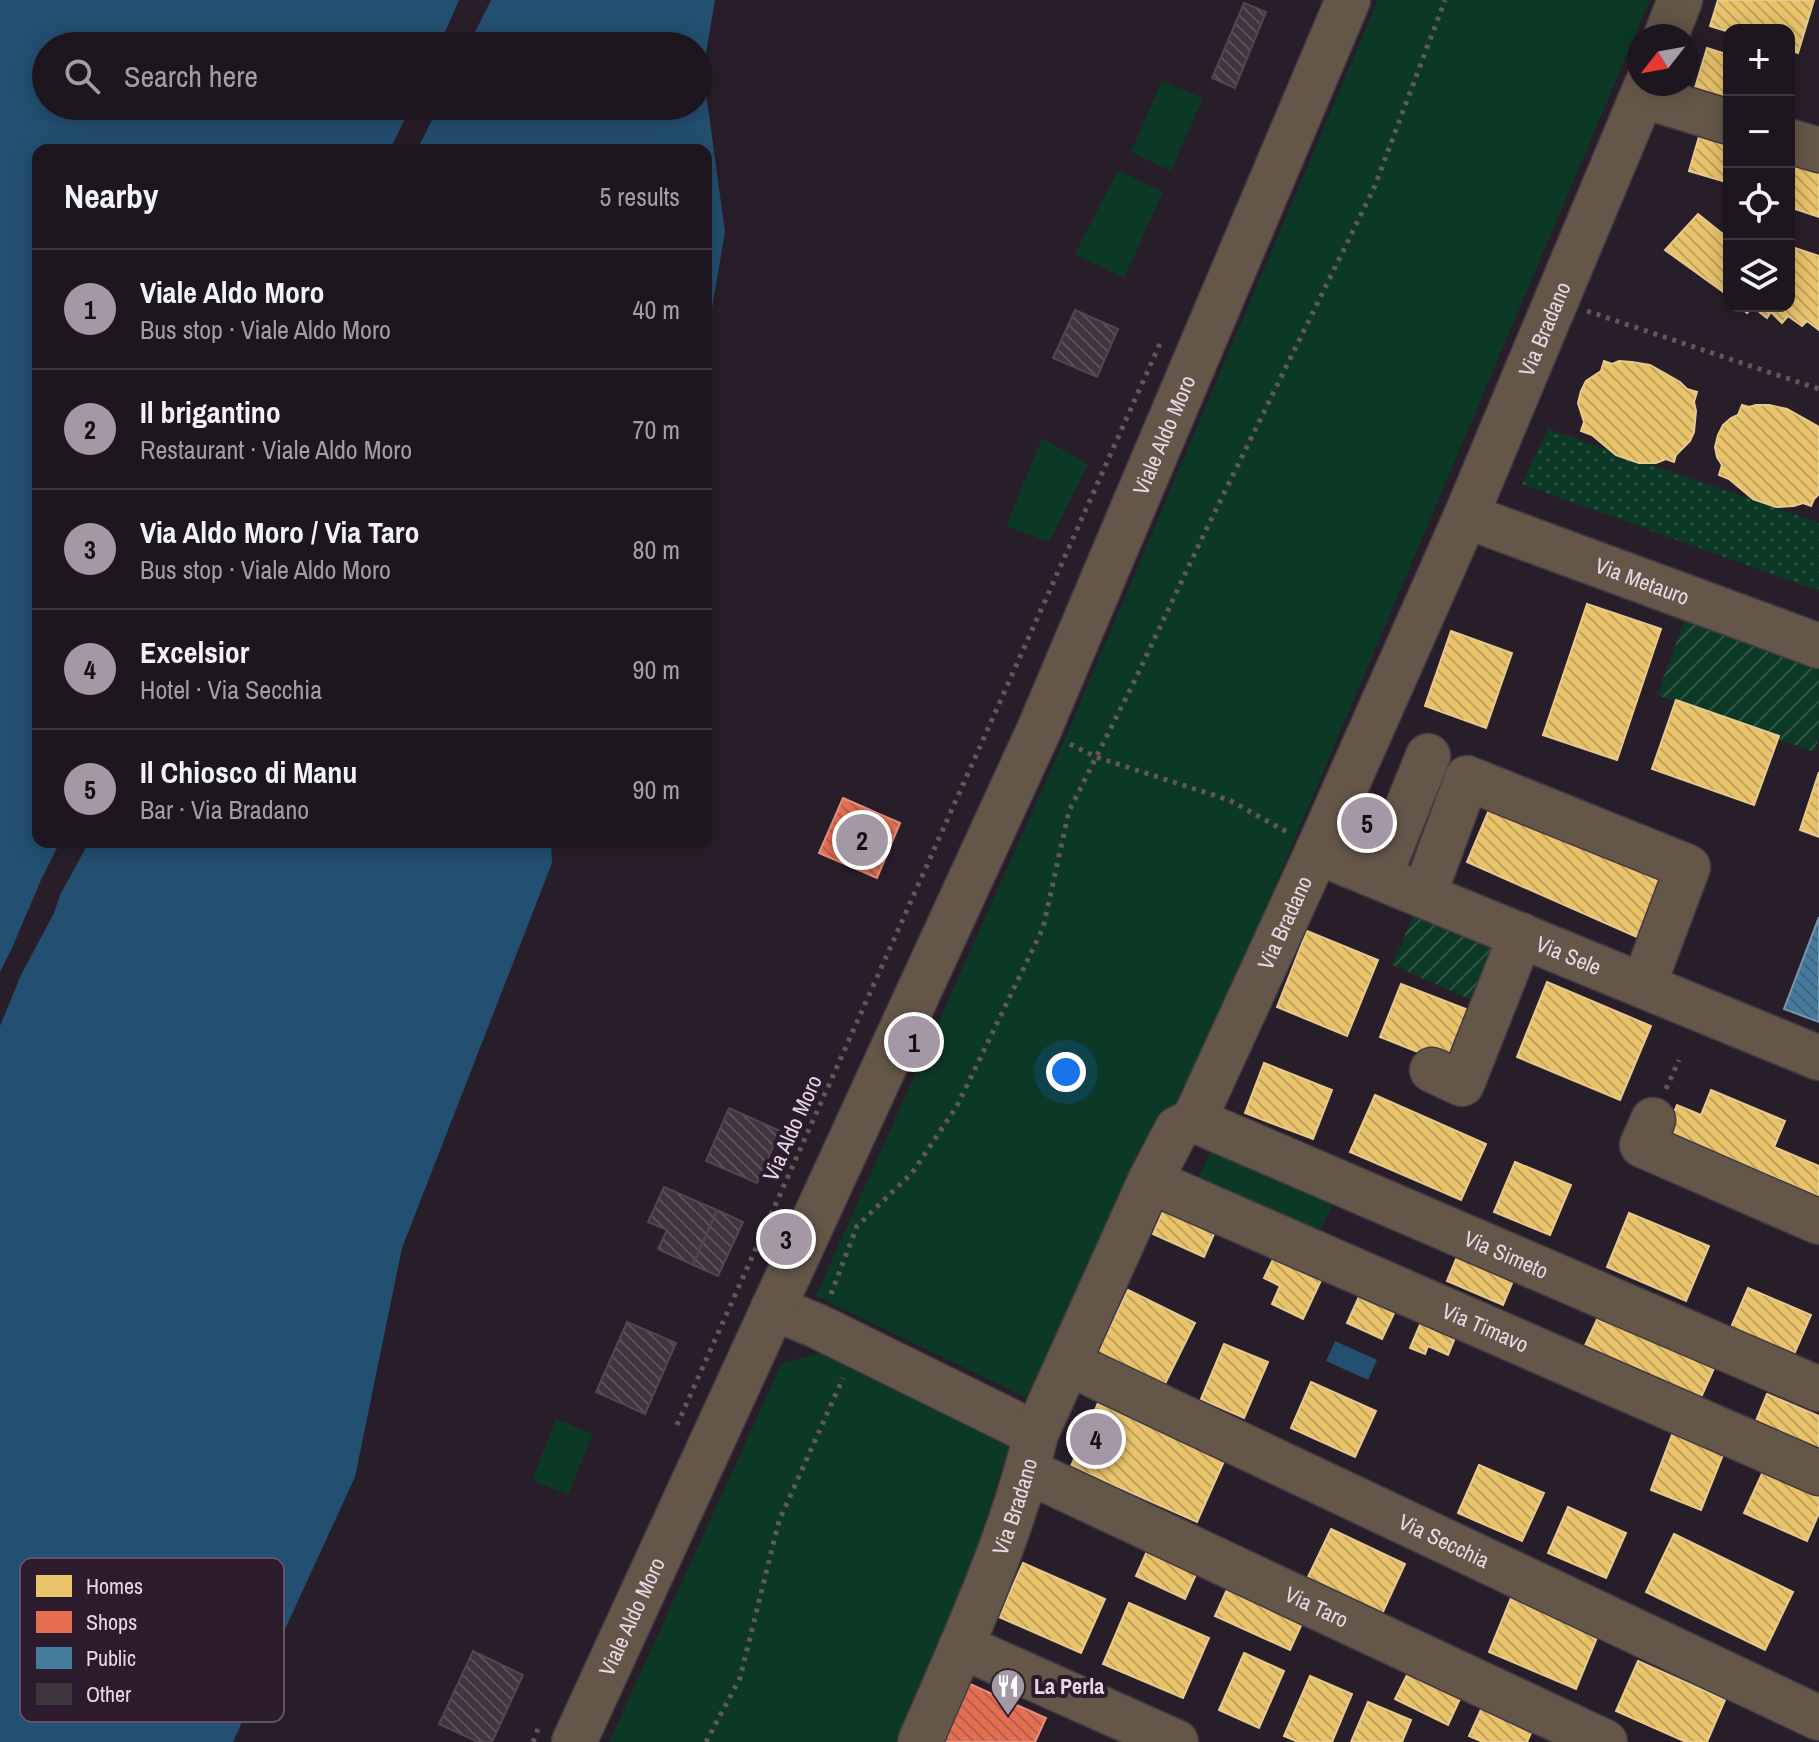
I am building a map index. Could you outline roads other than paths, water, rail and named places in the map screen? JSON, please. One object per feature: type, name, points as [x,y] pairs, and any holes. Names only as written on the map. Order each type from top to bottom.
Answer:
[{"type":"street","name":"Viale Aldo Moro","points":[[574,1742],[1039,730],[1348,0]]},
{"type":"street","points":[[1671,24],[1680,0]]},
{"type":"street","name":"Via Bradano","points":[[920,1742],[996,1561],[1032,1453],[1068,1363],[1150,1181],[1177,1129],[1194,1120],[1317,852],[1466,516],[1642,96]]},
{"type":"street","points":[[1661,96],[1723,120]]},
{"type":"street","points":[[1795,143],[1819,150]]},
{"type":"street","name":"Via Metauro","points":[[1466,516],[1819,646]]},
{"type":"street","points":[[1379,877],[1428,756]]},
{"type":"street","points":[[1424,895],[1467,778],[1688,867],[1644,984]]},
{"type":"street","name":"Via Sele","points":[[1317,852],[1819,1058]]},
{"type":"street","points":[[1432,1070],[1462,1084],[1521,935]]},
{"type":"street","name":"Via Simeto","points":[[1194,1120],[1819,1389]]},
{"type":"street","points":[[1653,1120],[1642,1145],[1819,1222]]},
{"type":"street","name":"Via Timavo","points":[[1150,1181],[1819,1473]]},
{"type":"street","name":"Via Taro","points":[[773,1308],[817,1326],[1032,1453],[1605,1742]]},
{"type":"street","name":"Via Secchia","points":[[1068,1363],[1819,1718]]},
{"type":"street","points":[[961,1646],[1176,1742]]},
{"type":"water","points":[[0,0],[715,0],[710,32],[32,32],[32,120],[710,120],[725,232],[712,308],[712,144],[32,144],[32,848],[551,848],[552,863],[402,1248],[355,1477],[284,1631],[284,1558],[20,1558],[20,1722],[242,1722],[233,1742],[0,1742]]},
{"type":"water","points":[[1335,1341],[1377,1360],[1368,1380],[1326,1361]]},
{"type":"place","name":"Il Chiosco di Manu","points":[[1367,823]]},
{"type":"place","name":"Il brigantino","points":[[862,840]]},
{"type":"place","name":"Viale Aldo Moro","points":[[914,1042]]},
{"type":"place","name":"Via Aldo Moro / Via Taro","points":[[786,1239]]},
{"type":"place","name":"Excelsior","points":[[1096,1439]]},
{"type":"place","name":"La Perla","points":[[1008,1717]]}]
